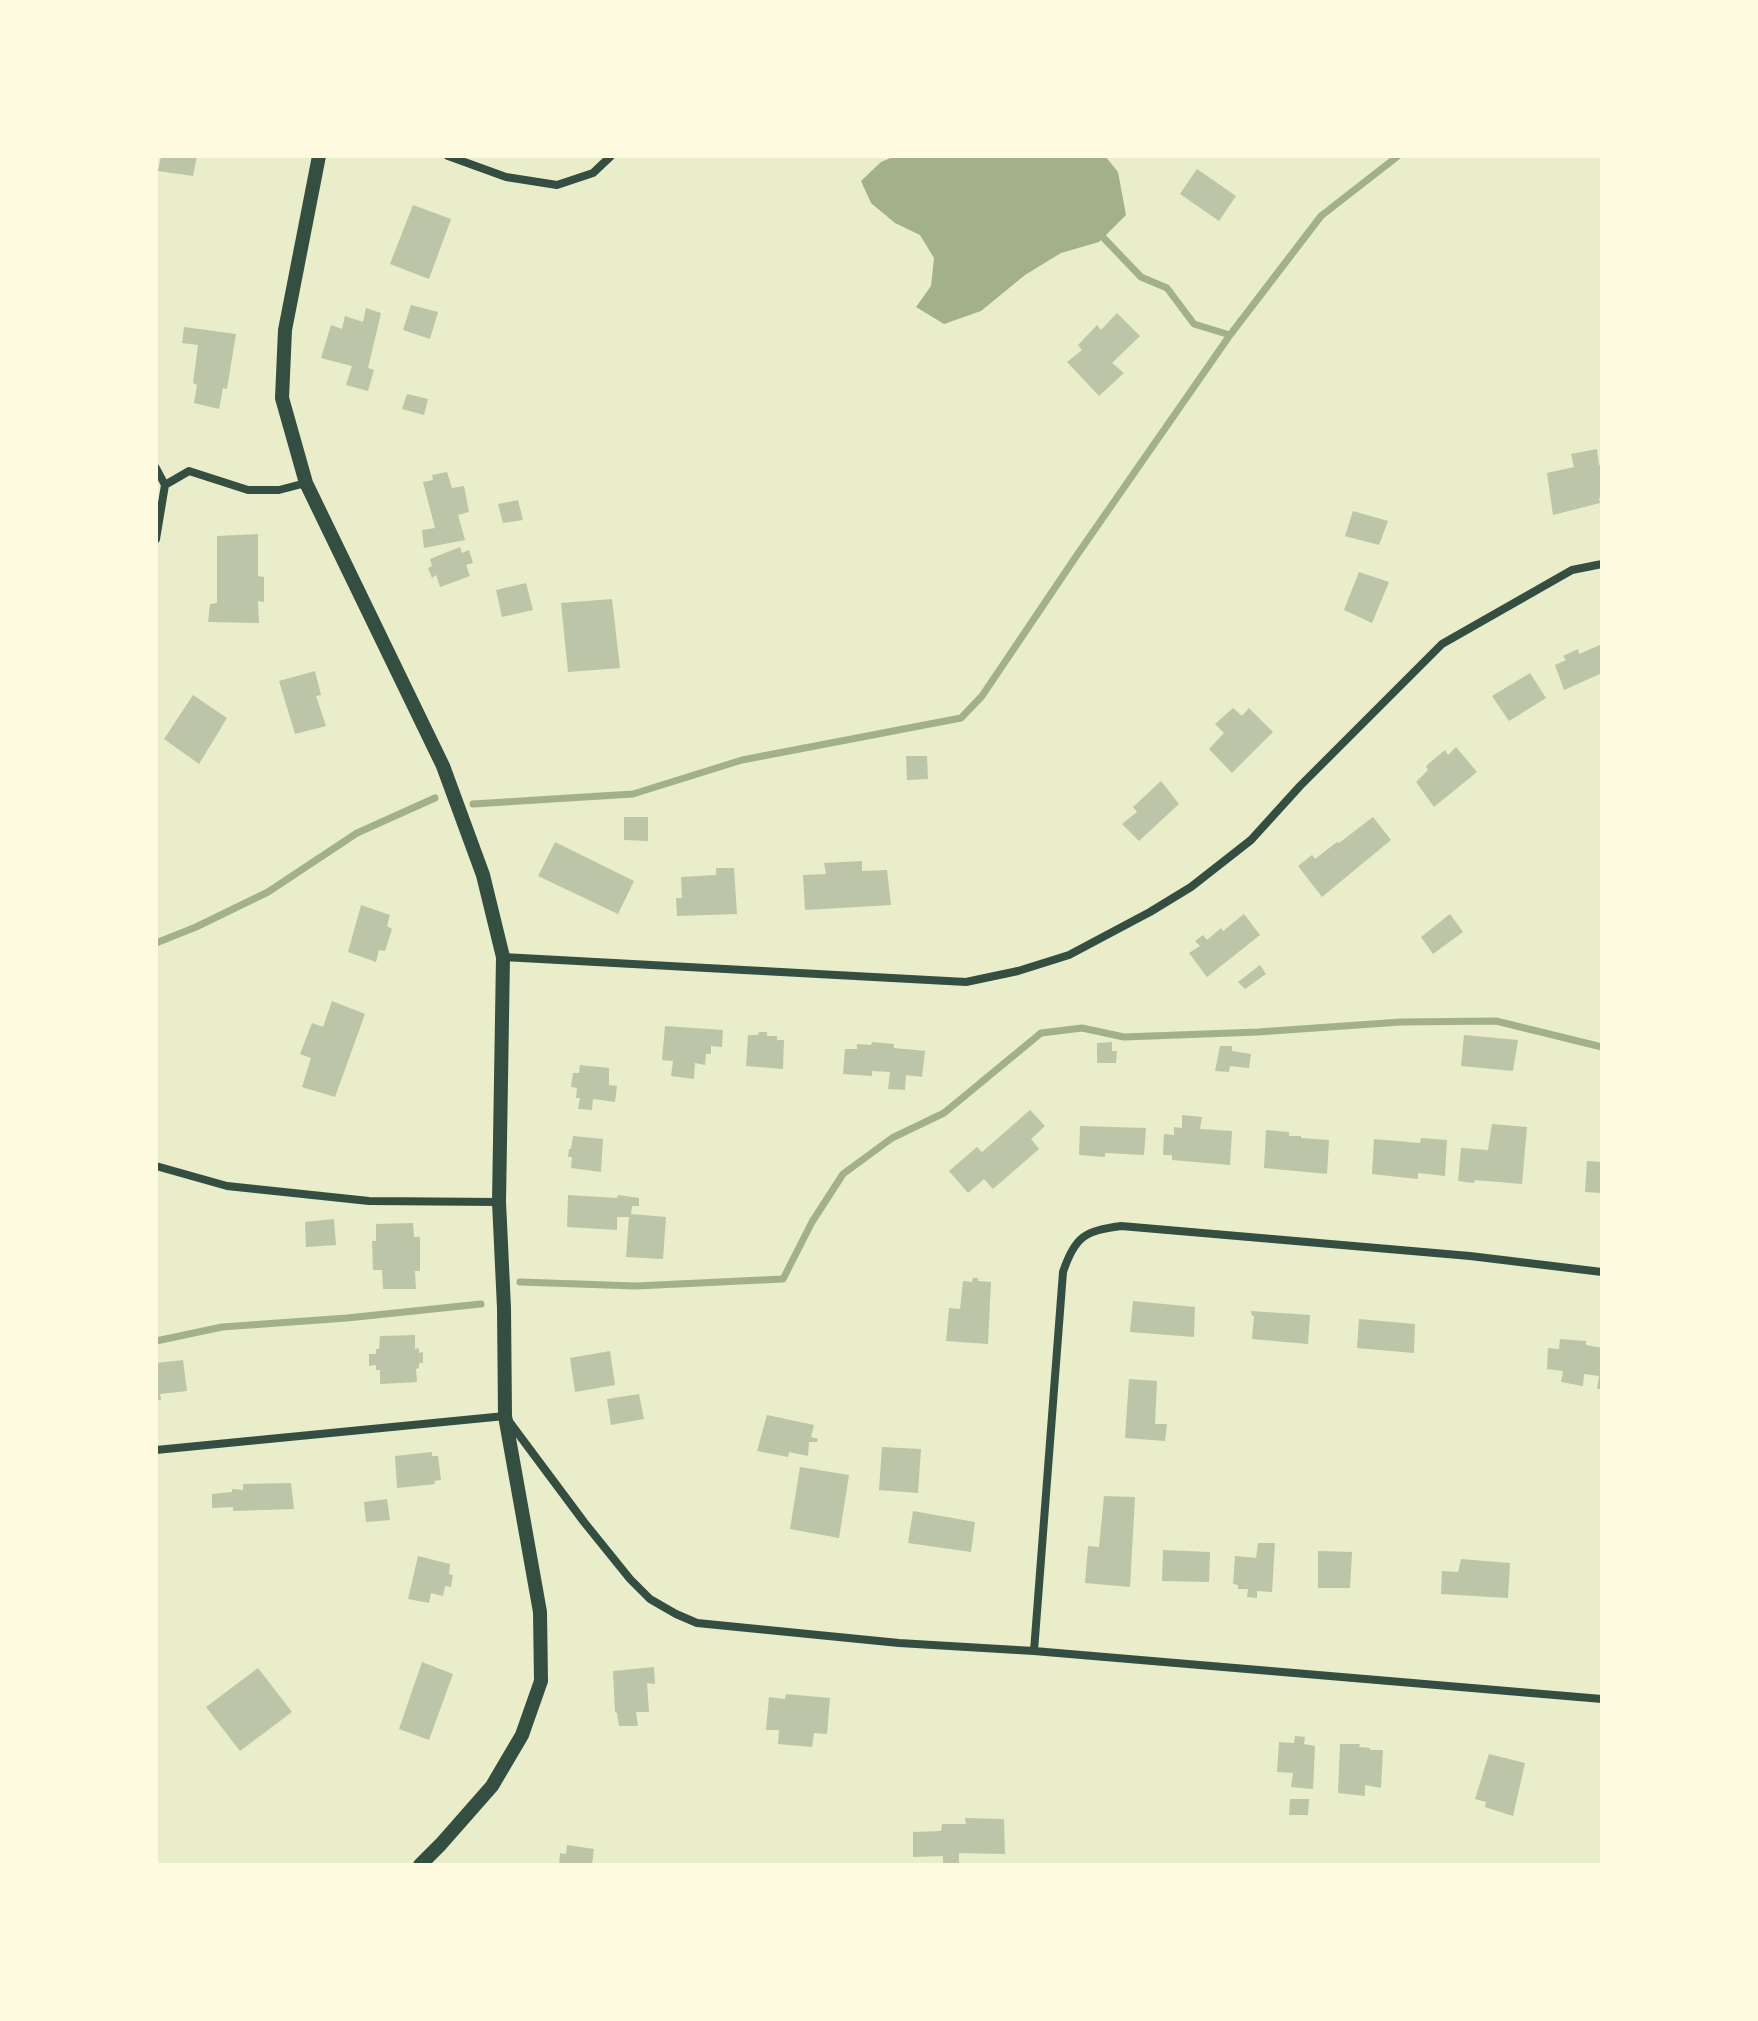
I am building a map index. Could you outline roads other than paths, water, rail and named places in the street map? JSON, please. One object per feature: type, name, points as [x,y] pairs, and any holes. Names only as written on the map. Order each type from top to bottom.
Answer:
[{"type":"street","points":[[319,156],[285,330],[282,398],[306,483],[443,766],[483,875],[503,957],[499,1202],[505,1416],[540,1612],[541,1681],[522,1735],[492,1786],[420,1865]]},
{"type":"street","points":[[448,156],[506,177],[557,185],[593,173],[611,156]]},
{"type":"street","points":[[156,468],[165,485],[156,539]]},
{"type":"street","points":[[165,485],[189,471],[248,490],[279,490],[306,483]]},
{"type":"street","points":[[503,957],[966,982],[1018,971],[1069,955],[1186,890],[1251,840],[1300,786],[1442,644],[1572,570],[1602,564]]},
{"type":"street","points":[[156,1166],[227,1186],[369,1201],[499,1202]]},
{"type":"street","points":[[1034,1651],[1063,1272],[1070,1251],[1083,1236],[1121,1226],[1470,1256],[1602,1272]]},
{"type":"street","points":[[156,1450],[505,1416]]},
{"type":"street","points":[[505,1416],[630,1579],[650,1599],[697,1623],[899,1643],[1034,1651],[1602,1699]]},
{"type":"waterway","points":[[473,804],[633,794],[742,760],[961,718],[982,696],[1230,335],[1321,216],[1398,156]]},
{"type":"waterway","points":[[1097,231],[1141,277],[1167,288],[1194,324],[1230,335]]},
{"type":"waterway","points":[[156,943],[268,892],[357,833],[435,798]]},
{"type":"waterway","points":[[520,1282],[636,1286],[783,1279],[812,1222],[843,1174],[892,1138],[944,1113],[1041,1033],[1082,1028],[1124,1037],[1401,1022],[1496,1021],[1602,1047]]},
{"type":"waterway","points":[[156,1341],[222,1327],[481,1304]]}]
